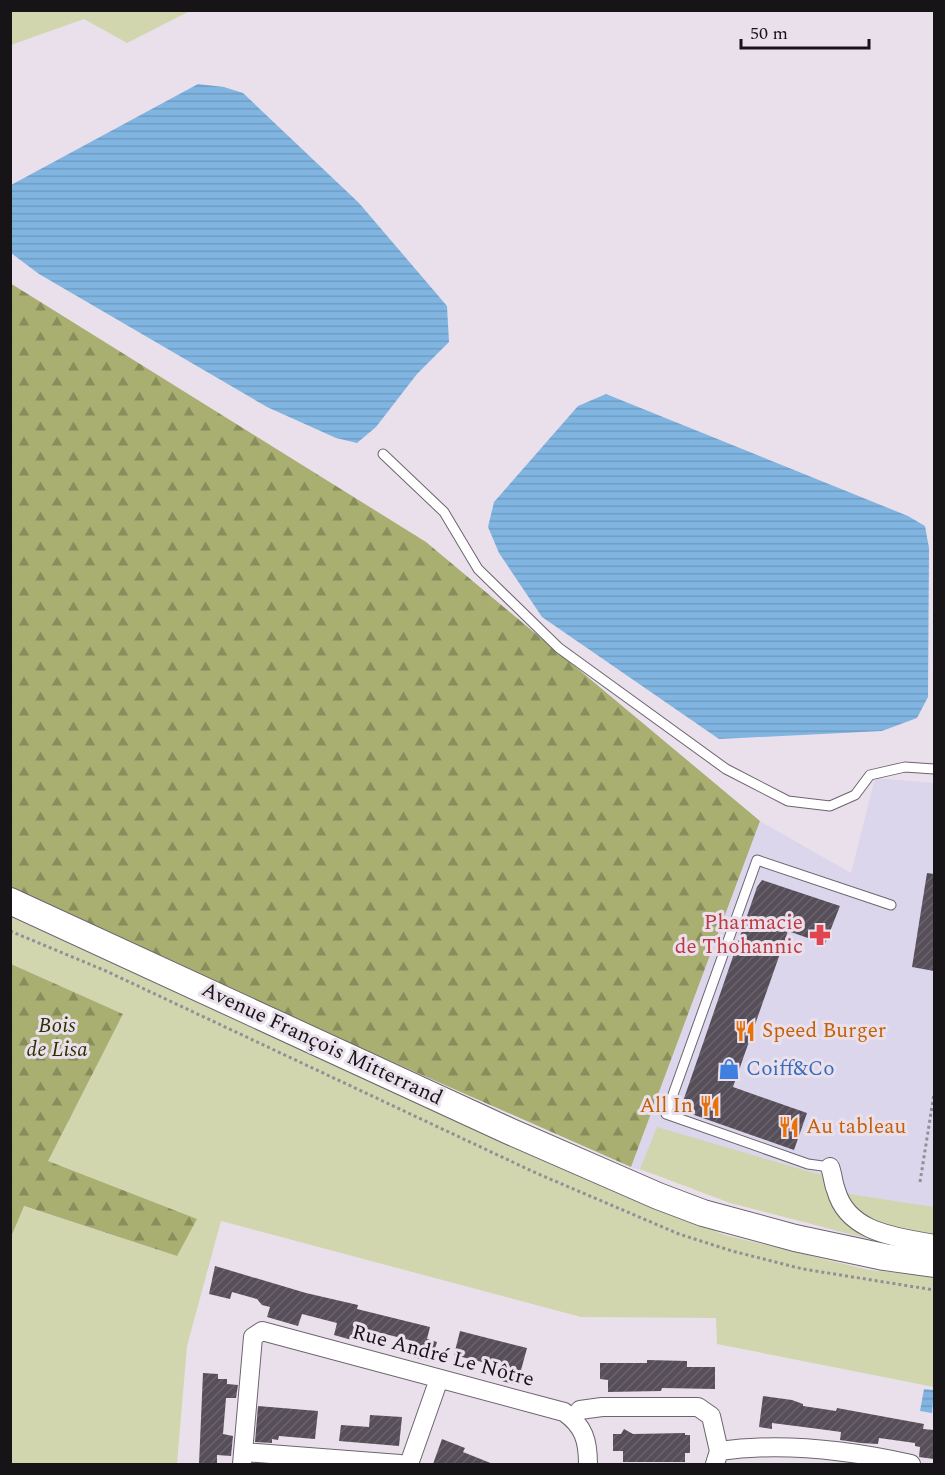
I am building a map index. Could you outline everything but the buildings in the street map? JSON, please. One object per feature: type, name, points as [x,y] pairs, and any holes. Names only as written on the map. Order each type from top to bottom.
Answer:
[{"type":"main road","name":"Avenue François Mitterrand","points":[[10,901],[634,1186],[703,1214],[795,1238],[884,1257],[934,1264]]},
{"type":"street","points":[[830,1167],[836,1192],[846,1210],[863,1225],[887,1236],[934,1244]]},
{"type":"street","name":"Rue André Le Nôtre","points":[[243,1458],[253,1337],[262,1331],[564,1412],[573,1418]]},
{"type":"street","points":[[409,1464],[440,1379]]},
{"type":"street","points":[[588,1464],[588,1443],[573,1418],[580,1410],[602,1407],[698,1407],[711,1416],[717,1458],[784,1446],[911,1464]]},
{"type":"street","points":[[243,1458],[400,1464]]},
{"type":"lane","points":[[383,454],[444,513],[478,569],[559,648],[726,769],[788,801],[830,806],[855,795],[870,775],[905,766],[934,769]]},
{"type":"lane","points":[[830,1167],[808,1164],[666,1114],[757,860],[891,905]]},
{"type":"path","points":[[920,1182],[934,1094]]},
{"type":"shaded area","points":[[875,778],[934,783],[934,1251],[900,1251],[631,1167],[760,821],[851,873]]},
{"type":"green space","points":[[10,11],[190,11],[127,43],[84,19],[11,45]]},
{"type":"green space","points":[[10,283],[426,542],[760,821],[631,1167],[11,894]]},
{"type":"green space","points":[[11,917],[606,1188],[725,1235],[869,1270],[934,1276],[934,1387],[717,1344],[716,1318],[581,1317],[221,1221],[187,1346],[177,1464],[11,1464],[11,1237],[23,1206],[177,1256],[47,1161],[123,1014],[11,964]]},
{"type":"green space","name":"Bois de Lisa","points":[[11,964],[123,1014],[48,1161],[197,1219],[177,1256],[24,1206],[11,1237]]},
{"type":"green space","points":[[657,1127],[814,1173],[837,1177],[836,1192],[934,1207],[934,1249],[897,1246],[730,1203],[640,1169]]},
{"type":"water","points":[[198,84],[224,87],[243,93],[359,203],[447,306],[449,342],[417,374],[376,427],[357,443],[336,438],[267,407],[39,274],[11,253],[11,185]]},
{"type":"water","points":[[606,394],[908,516],[925,526],[929,548],[928,697],[917,718],[882,731],[719,739],[542,617],[499,553],[488,527],[494,502],[578,406]]},
{"type":"water","points":[[924,1389],[934,1390],[932,1413],[920,1411]]},
{"type":"place","name":"Pharmacie de Thohannic","points":[[820,935]]},
{"type":"place","name":"Speed Burger","points":[[745,1031]]},
{"type":"place","name":"Coiff&Co","points":[[729,1069]]},
{"type":"place","name":"All In","points":[[710,1106]]},
{"type":"place","name":"Au tableau","points":[[789,1127]]}]
